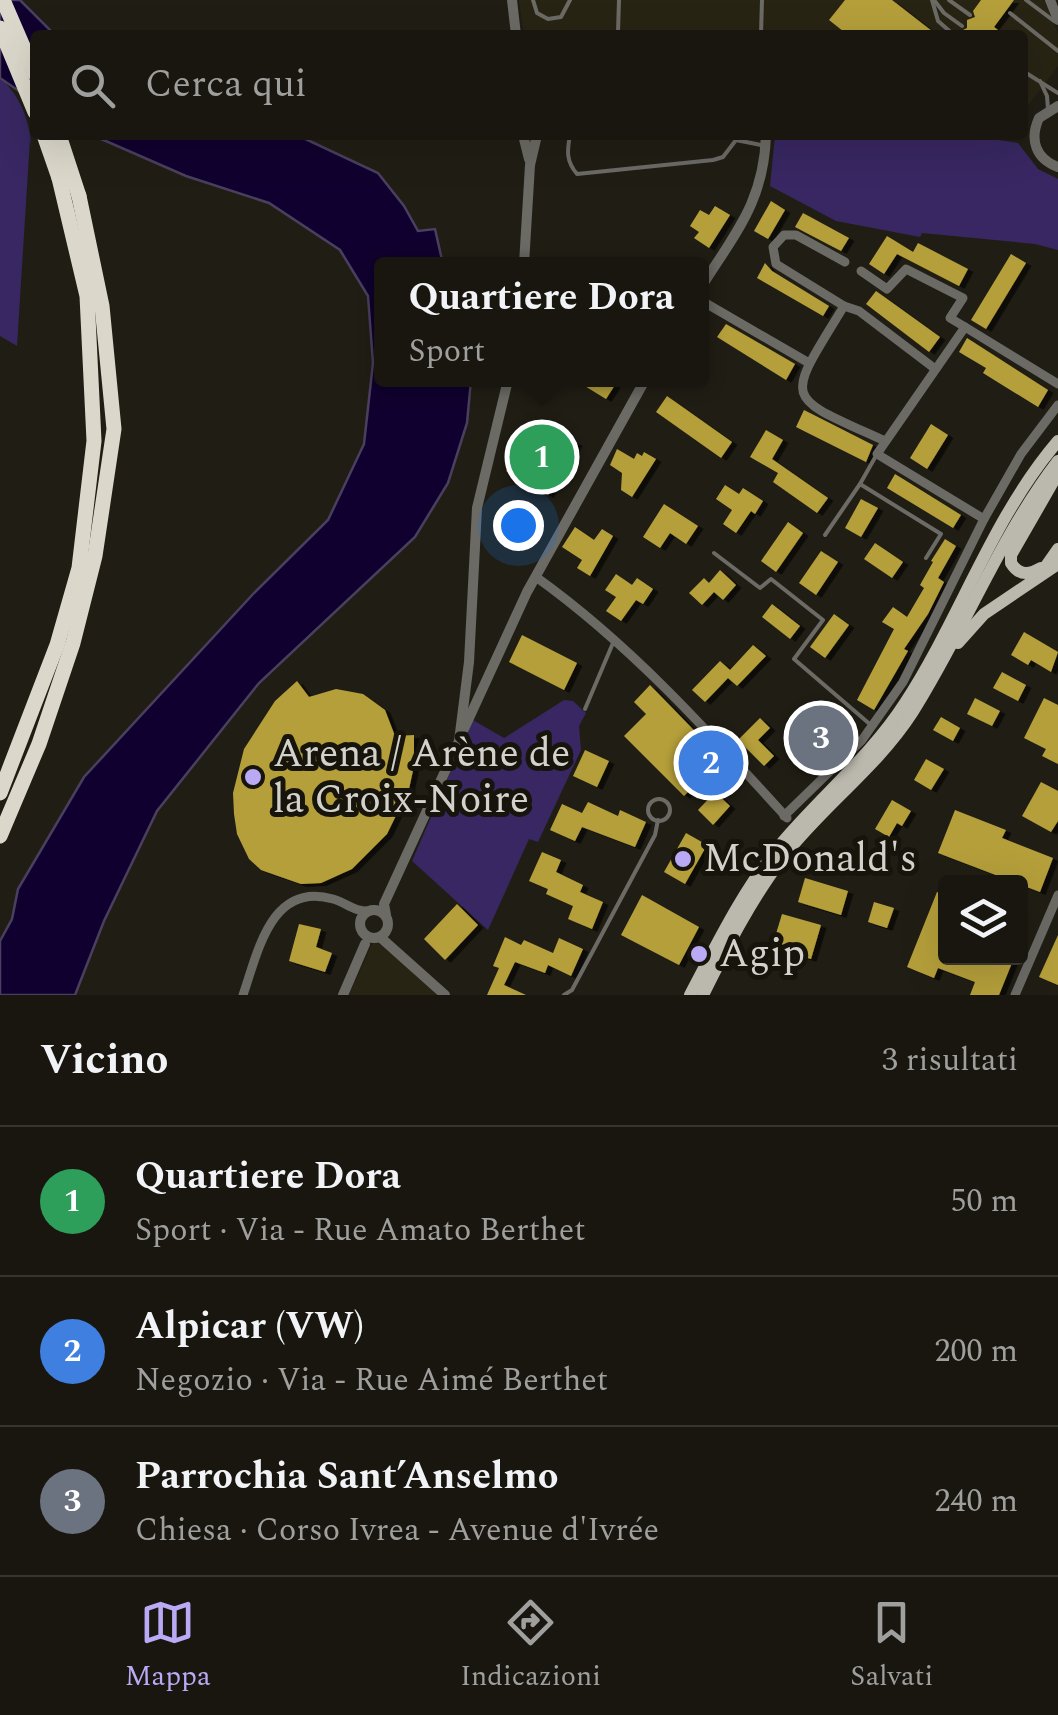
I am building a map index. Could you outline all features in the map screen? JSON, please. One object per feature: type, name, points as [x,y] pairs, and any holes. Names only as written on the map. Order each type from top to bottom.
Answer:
[{"type":"highway","points":[[2,0],[30,63]]},
{"type":"highway","points":[[0,28],[30,100]]},
{"type":"highway","points":[[0,793],[57,646],[79,568],[94,441],[87,296],[59,178],[46,140]]},
{"type":"highway","points":[[0,836],[39,744],[73,643],[96,556],[114,429],[102,306],[79,196],[61,140]]},
{"type":"main road","points":[[702,995],[742,920],[785,855],[898,732],[935,672],[1056,447]]},
{"type":"main road","points":[[690,995],[761,870],[878,740],[906,701],[1020,495],[1056,447]]},
{"type":"main road","points":[[1053,564],[1024,574],[1014,567],[1011,555],[1058,474]]},
{"type":"main road","points":[[935,672],[984,614],[1053,564],[1058,550]]},
{"type":"street","points":[[512,0],[515,30]]},
{"type":"street","points":[[1050,0],[1058,22]]},
{"type":"street","points":[[1034,144],[1034,130],[1048,111]]},
{"type":"street","points":[[523,140],[530,165]]},
{"type":"street","points":[[524,257],[530,165],[536,140]]},
{"type":"street","points":[[1028,140],[1045,160],[1058,167]]},
{"type":"street","points":[[709,275],[754,202],[764,169],[766,141]]},
{"type":"street","points":[[845,262],[796,234],[784,235],[772,248],[776,264],[844,306],[859,311],[934,368]]},
{"type":"street","points":[[861,271],[888,289],[906,268],[963,298],[950,318],[1058,384]]},
{"type":"street","points":[[709,305],[809,363]]},
{"type":"street","points":[[844,306],[809,363],[800,387],[806,402],[886,440]]},
{"type":"street","points":[[965,327],[877,454],[984,519]]},
{"type":"street","points":[[459,740],[470,662],[477,508],[506,387]]},
{"type":"street","points":[[342,995],[379,938],[384,909],[536,577],[641,387]]},
{"type":"street","points":[[784,816],[862,740],[903,682],[984,519],[1021,454],[1058,405]]},
{"type":"street","points":[[536,577],[615,639],[740,764],[796,827]]},
{"type":"street","points":[[1015,995],[1058,895]]},
{"type":"street","points":[[243,995],[266,931],[286,904],[312,896],[332,898],[445,995]]},
{"type":"street","points":[[360,921],[371,910],[384,909]]},
{"type":"lane","points":[[533,0],[537,13],[548,19],[560,17],[570,0]]},
{"type":"lane","points":[[618,30],[619,0]]},
{"type":"lane","points":[[760,30],[762,0]]},
{"type":"lane","points":[[933,0],[962,26]]},
{"type":"lane","points":[[933,0],[938,21],[948,30]]},
{"type":"lane","points":[[949,0],[970,16]]},
{"type":"lane","points":[[1026,0],[1058,22]]},
{"type":"lane","points":[[1010,13],[1058,50]]},
{"type":"lane","points":[[1028,70],[1058,93]]},
{"type":"lane","points":[[1040,80],[1048,111]]},
{"type":"lane","points":[[569,140],[569,165],[577,174],[713,160],[723,157],[736,140],[766,141]]},
{"type":"lane","points":[[824,536],[877,454]]},
{"type":"lane","points":[[860,484],[941,534],[926,558]]},
{"type":"lane","points":[[714,553],[760,588],[771,579],[823,620],[794,659],[872,726]]},
{"type":"lane","points":[[585,709],[615,639]]},
{"type":"lane","points":[[663,799],[670,811],[665,819],[658,820],[651,818],[648,808],[654,800],[663,799]]},
{"type":"lane","points":[[564,995],[572,990],[654,835],[658,820]]},
{"type":"shaded area","points":[[0,0],[20,0],[50,30],[30,30],[30,99],[0,78]]},
{"type":"shaded area","points":[[519,0],[1044,0],[1058,34],[1058,66],[1028,105],[1028,30],[523,30]]},
{"type":"shaded area","points":[[0,78],[23,110],[30,139],[17,346],[0,336]]},
{"type":"shaded area","points":[[103,140],[308,140],[378,173],[418,231],[435,229],[441,257],[374,257],[374,387],[470,387],[467,423],[448,483],[415,537],[259,683],[157,811],[104,921],[75,995],[0,995],[0,941],[12,919],[18,889],[84,777],[254,593],[328,520],[364,444],[373,363],[368,296],[340,250],[269,203],[186,176]]},
{"type":"shaded area","points":[[775,140],[1018,143],[1038,169],[1058,179],[1058,250],[1035,244],[922,233],[920,237],[836,221],[770,186]]},
{"type":"shaded area","points":[[564,700],[573,701],[586,713],[579,726],[581,750],[538,842],[529,839],[488,930],[412,861],[473,720],[504,738]]},
{"type":"shaded area","points":[[374,940],[416,974],[437,995],[349,995]]},
{"type":"building","points":[[845,0],[892,0],[931,30],[842,30],[829,20]]},
{"type":"building","points":[[981,0],[1014,0],[994,27],[998,30],[963,30],[967,20],[975,17],[973,11]]},
{"type":"building","points":[[771,201],[785,210],[768,239],[754,231]]},
{"type":"building","points":[[715,206],[730,215],[709,248],[694,238],[699,232],[690,226],[700,210],[709,215]]},
{"type":"building","points":[[803,213],[849,238],[841,251],[795,227]]},
{"type":"building","points":[[887,236],[913,252],[918,243],[968,269],[959,286],[897,254],[884,274],[869,264]]},
{"type":"building","points":[[1011,254],[1026,263],[986,329],[971,320]]},
{"type":"building","points":[[765,263],[829,306],[823,316],[757,278]]},
{"type":"building","points":[[876,291],[940,337],[929,352],[866,304]]},
{"type":"building","points":[[726,324],[795,364],[786,380],[717,337]]},
{"type":"building","points":[[967,338],[1048,390],[1038,407],[983,373],[986,368],[959,352]]},
{"type":"building","points":[[586,387],[614,387],[606,399]]},
{"type":"building","points":[[667,396],[732,442],[721,458],[656,412]]},
{"type":"building","points":[[804,410],[873,445],[866,462],[796,427]]},
{"type":"building","points":[[535,420],[577,443],[548,495],[506,471]]},
{"type":"building","points":[[931,424],[948,435],[927,469],[910,458]]},
{"type":"building","points":[[766,430],[783,440],[772,459],[828,498],[817,513],[773,482],[778,473],[750,457]]},
{"type":"building","points":[[617,449],[634,459],[637,453],[642,456],[644,452],[656,459],[632,497],[621,490],[622,473],[610,465]]},
{"type":"building","points":[[895,474],[961,515],[953,528],[887,488]]},
{"type":"building","points":[[725,485],[739,494],[743,488],[763,501],[736,533],[723,524],[732,510],[716,499]]},
{"type":"building","points":[[861,499],[878,508],[861,537],[845,528]]},
{"type":"building","points":[[664,504],[698,526],[686,544],[670,533],[660,548],[643,537]]},
{"type":"building","points":[[788,522],[803,533],[776,572],[761,561]]},
{"type":"building","points":[[575,527],[594,540],[602,529],[613,536],[590,576],[577,568],[582,560],[562,547]]},
{"type":"building","points":[[945,539],[956,546],[938,578],[944,582],[874,710],[857,700],[894,629],[882,622],[893,607],[907,617]]},
{"type":"building","points":[[875,543],[903,562],[892,578],[864,559]]},
{"type":"building","points":[[821,551],[838,562],[816,595],[799,583]]},
{"type":"building","points":[[720,570],[736,585],[723,600],[714,592],[702,605],[689,593],[704,578],[709,583]]},
{"type":"building","points":[[616,574],[632,585],[637,578],[653,589],[643,604],[636,600],[621,621],[606,611],[616,597],[605,590]]},
{"type":"building","points":[[772,604],[800,626],[790,639],[762,617]]},
{"type":"building","points":[[834,614],[849,625],[825,658],[810,647]]},
{"type":"building","points":[[1024,632],[1058,652],[1051,672],[1031,660],[1028,665],[1011,655]]},
{"type":"building","points":[[522,635],[577,663],[564,690],[509,662]]},
{"type":"building","points":[[753,645],[766,656],[737,686],[728,678],[705,702],[692,690],[720,661],[730,670]]},
{"type":"building","points":[[1002,672],[1026,685],[1018,701],[993,688]]},
{"type":"building","points":[[297,681],[309,697],[336,689],[363,694],[385,710],[395,736],[414,735],[409,789],[387,834],[352,869],[321,883],[301,884],[261,870],[249,859],[237,834],[234,814],[233,793],[244,749],[275,701]]},
{"type":"building","points":[[650,685],[722,759],[684,796],[624,736],[646,714],[634,702]]},
{"type":"building","points":[[975,698],[1000,711],[992,726],[967,714]]},
{"type":"building","points":[[1044,698],[1058,705],[1058,764],[1042,756],[1046,749],[1024,738]]},
{"type":"building","points":[[811,707],[827,723],[838,712],[848,722],[837,733],[847,742],[826,763],[791,728]]},
{"type":"building","points":[[941,717],[960,728],[953,741],[933,730]]},
{"type":"building","points":[[760,718],[770,728],[758,740],[774,756],[764,766],[738,740]]},
{"type":"building","points":[[585,750],[609,761],[597,787],[573,776]]},
{"type":"building","points":[[926,759],[944,769],[931,790],[914,780]]},
{"type":"building","points":[[1041,782],[1058,791],[1058,821],[1051,832],[1022,816]]},
{"type":"building","points":[[715,792],[730,806],[713,825],[698,810]]},
{"type":"building","points":[[892,800],[911,811],[889,837],[875,829]]},
{"type":"building","points":[[588,802],[618,816],[620,810],[646,822],[635,847],[582,827],[575,841],[550,830],[562,804],[582,813]]},
{"type":"building","points":[[955,810],[1006,830],[1002,838],[1053,858],[1040,892],[1028,887],[1028,875],[996,875],[938,853]]},
{"type":"building","points":[[686,833],[707,845],[685,884],[664,872]]},
{"type":"building","points":[[542,852],[561,860],[556,872],[583,885],[580,892],[603,902],[592,929],[568,919],[573,906],[529,881]]},
{"type":"building","points":[[805,878],[848,891],[841,915],[798,902]]},
{"type":"building","points":[[937,892],[938,965],[1011,965],[999,995],[970,995],[975,982],[938,968],[934,978],[907,967]]},
{"type":"building","points":[[642,895],[699,927],[679,965],[621,935]]},
{"type":"building","points":[[874,902],[894,908],[887,928],[868,922]]},
{"type":"building","points":[[457,904],[478,925],[445,960],[424,939]]},
{"type":"building","points":[[782,914],[821,925],[811,959],[772,947]]},
{"type":"building","points":[[299,924],[321,929],[316,947],[332,953],[325,972],[289,961]]},
{"type":"building","points":[[1058,935],[1058,985],[1039,977]]},
{"type":"building","points":[[505,937],[521,945],[524,940],[553,953],[559,938],[583,949],[571,976],[548,965],[545,973],[515,962],[504,985],[526,995],[487,995],[499,968],[493,966]]},
{"type":"place","name":"Quartiere Dora","points":[[542,457]]},
{"type":"place","name":"Parrochia Sant’Anselmo","points":[[821,738]]},
{"type":"place","name":"Alpicar (VW)","points":[[711,763]]},
{"type":"place","name":"Arena / Arène de la Croix-Noire","points":[[253,777]]},
{"type":"place","name":"McDonald's","points":[[683,859]]},
{"type":"place","name":"Agip","points":[[699,954]]}]
